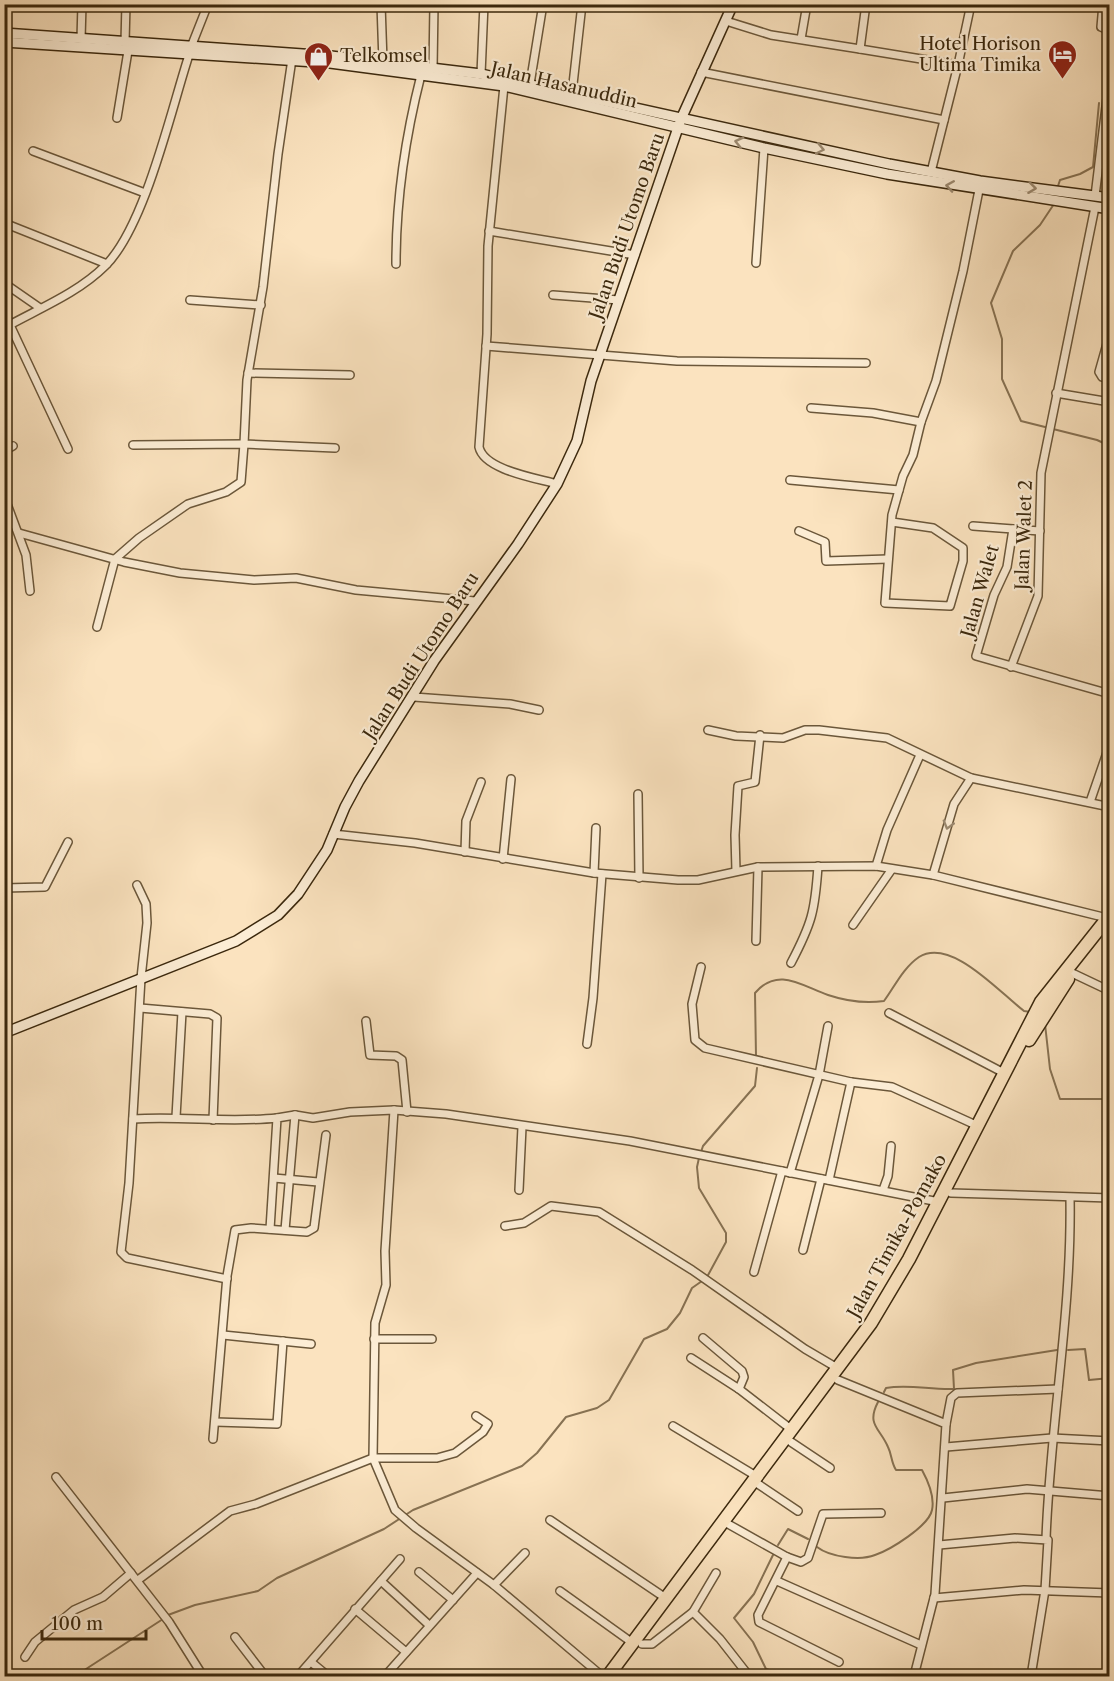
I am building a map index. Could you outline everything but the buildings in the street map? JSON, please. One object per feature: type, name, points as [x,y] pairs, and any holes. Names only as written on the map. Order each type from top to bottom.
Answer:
[{"type":"highway","name":"Jalan Timika-Pomako","points":[[608,1677],[638,1644],[667,1599],[839,1374],[900,1289],[1035,1030],[1109,920]]},
{"type":"highway","name":"Jalan Timika-Pomako","points":[[839,1374],[895,1284],[1041,1002],[1109,920]]},
{"type":"highway","name":"Jalan Timika-Pomako","points":[[615,1677],[728,1524],[757,1480]]},
{"type":"street","points":[[81,39],[82,4]]},
{"type":"street","points":[[117,118],[126,46],[126,4]]},
{"type":"street","points":[[68,449],[7,326],[79,287],[107,264],[125,240],[145,193],[190,51],[208,4]]},
{"type":"street","points":[[381,4],[383,62]]},
{"type":"street","points":[[433,68],[434,4]]},
{"type":"street","points":[[481,74],[484,4]]},
{"type":"street","points":[[530,84],[543,4]]},
{"type":"street","points":[[572,93],[582,4]]},
{"type":"street","name":"Jalan Budi Utomo Baru","points":[[4,1033],[236,941],[278,915],[298,894],[327,850],[359,781],[414,697],[434,661],[518,544],[557,484],[576,441],[591,381],[679,124],[733,4]]},
{"type":"street","points":[[801,39],[807,4]]},
{"type":"street","points":[[860,49],[866,4]]},
{"type":"street","points":[[931,172],[971,4]]},
{"type":"street","points":[[1103,4],[1101,27],[1110,31]]},
{"type":"street","points":[[726,21],[753,31],[958,65]]},
{"type":"street","name":"Jalan Hasanuddin","points":[[4,33],[81,39],[126,46]]},
{"type":"street","name":"Jalan Hasanuddin","points":[[4,42],[126,46],[383,62],[481,74],[530,84],[545,91],[679,124],[931,172],[1110,198]]},
{"type":"street","points":[[97,627],[115,559],[139,538],[188,504],[226,492],[242,483],[248,373],[261,306],[278,154],[293,57]]},
{"type":"street","name":"Jalan Hasanuddin","points":[[293,57],[572,93],[764,148],[927,183],[1110,209]]},
{"type":"street","points":[[701,72],[944,120]]},
{"type":"street","points":[[1095,196],[1110,74]]},
{"type":"street","points":[[396,264],[396,207],[400,170],[421,75]]},
{"type":"street","points":[[504,86],[489,231],[480,454],[494,465],[557,484]]},
{"type":"street","points":[[756,263],[764,148]]},
{"type":"street","points":[[33,151],[145,193]]},
{"type":"street","points":[[892,522],[933,528],[963,548],[963,561],[950,606],[885,603],[888,559],[892,522],[899,490],[913,455],[921,422],[936,381],[963,271],[979,190]]},
{"type":"street","name":"Jalan Walet 2","points":[[1011,667],[1038,596],[1041,473],[1095,207]]},
{"type":"street","points":[[4,223],[107,264]]},
{"type":"street","points":[[489,231],[635,255]]},
{"type":"street","points":[[4,283],[40,308]]},
{"type":"street","points":[[553,295],[619,300]]},
{"type":"street","points":[[190,300],[261,306]]},
{"type":"street","points":[[1110,333],[1099,372],[1102,376],[1110,378]]},
{"type":"street","points":[[486,346],[677,361],[866,363]]},
{"type":"street","points":[[248,373],[350,375]]},
{"type":"street","points":[[1056,393],[1110,402]]},
{"type":"street","points":[[810,408],[873,413],[921,422]]},
{"type":"street","points":[[133,445],[244,444],[335,448]]},
{"type":"street","points":[[4,451],[13,446]]},
{"type":"street","points":[[790,480],[899,490]]},
{"type":"street","points":[[4,496],[26,555],[30,591]]},
{"type":"street","points":[[974,526],[1013,529]]},
{"type":"street","name":"Jalan Walet","points":[[1040,531],[1013,529],[1007,567],[994,595],[975,656],[1110,694]]},
{"type":"street","points":[[799,531],[825,542],[826,561],[888,559]]},
{"type":"street","points":[[19,533],[142,566],[223,578],[296,578],[356,590],[475,601]]},
{"type":"street","points":[[414,697],[510,704],[539,710]]},
{"type":"street","points":[[708,730],[736,736],[760,735],[783,738],[805,730],[819,730],[887,738],[971,778],[1110,807]]},
{"type":"street","points":[[736,871],[735,825],[738,786],[755,782],[760,735]]},
{"type":"street","points":[[1090,802],[1110,744]]},
{"type":"street","points":[[876,866],[887,830],[920,755]]},
{"type":"street","points":[[933,875],[954,804],[971,778]]},
{"type":"street","points":[[503,859],[511,779]]},
{"type":"street","points":[[465,852],[466,821],[481,782]]},
{"type":"street","points":[[638,794],[639,878]]},
{"type":"street","points":[[594,873],[596,828]]},
{"type":"street","points":[[333,834],[639,878],[698,880],[758,867],[876,866],[933,875],[1109,920]]},
{"type":"street","points":[[4,888],[45,887],[68,842]]},
{"type":"street","points":[[791,963],[813,916],[818,866]]},
{"type":"street","points":[[756,941],[758,867]]},
{"type":"street","points":[[853,925],[892,868]]},
{"type":"street","points":[[587,1044],[593,998],[602,874]]},
{"type":"street","points":[[137,885],[147,912],[123,1256],[227,1279]]},
{"type":"street","points":[[701,967],[692,1004],[695,1040],[714,1052],[851,1082],[902,1090],[978,1126]]},
{"type":"street","points":[[1072,973],[1110,991]]},
{"type":"street","points":[[140,1008],[210,1014],[217,1018],[213,1120]]},
{"type":"street","points":[[176,1117],[182,1012]]},
{"type":"street","points":[[889,1013],[1004,1073]]},
{"type":"street","points":[[366,1021],[370,1055],[396,1056],[402,1060],[407,1112]]},
{"type":"street","points":[[790,1173],[819,1075],[828,1026]]},
{"type":"street","points":[[803,1250],[825,1180],[851,1082]]},
{"type":"street","points":[[133,1119],[176,1117],[213,1120],[278,1118],[295,1115],[313,1118],[350,1112],[393,1110],[446,1114],[613,1138],[939,1202]]},
{"type":"street","points":[[393,1110],[385,1251],[386,1286],[376,1314],[374,1339],[373,1458],[395,1510],[494,1585],[602,1677]]},
{"type":"street","points":[[285,1230],[295,1115]]},
{"type":"street","points":[[270,1229],[278,1118]]},
{"type":"street","points":[[519,1190],[522,1126]]},
{"type":"street","points":[[213,1438],[227,1279],[235,1230],[270,1229],[307,1232],[314,1228],[318,1182],[326,1135]]},
{"type":"street","points":[[884,1190],[891,1146]]},
{"type":"street","points":[[754,1272],[782,1171]]},
{"type":"street","points":[[274,1178],[318,1182]]},
{"type":"street","points":[[951,1193],[1110,1198]]},
{"type":"street","points":[[1031,1677],[1049,1542],[1046,1539],[1048,1491],[1066,1326],[1070,1198]]},
{"type":"street","points":[[505,1226],[524,1223],[551,1206],[592,1210],[693,1270],[839,1374],[946,1424]]},
{"type":"street","points":[[223,1335],[311,1344]]},
{"type":"street","points":[[703,1338],[742,1371],[744,1377],[739,1389]]},
{"type":"street","points":[[374,1339],[432,1339]]},
{"type":"street","points":[[215,1422],[277,1424],[283,1341]]},
{"type":"street","points":[[691,1358],[739,1389],[830,1468]]},
{"type":"street","points":[[914,1677],[934,1598],[943,1498],[946,1424],[951,1398],[957,1393],[1058,1389]]},
{"type":"street","points":[[138,1580],[224,1514],[373,1458],[437,1458],[455,1453],[483,1432],[488,1424],[476,1416]]},
{"type":"street","points":[[673,1426],[757,1480],[798,1511]]},
{"type":"street","points":[[946,1447],[1052,1438],[1110,1442]]},
{"type":"street","points":[[56,1477],[169,1622],[203,1677]]},
{"type":"street","points":[[943,1498],[1013,1490],[1110,1496]]},
{"type":"street","points":[[728,1524],[798,1562],[806,1560],[821,1516],[826,1512],[881,1513]]},
{"type":"street","points":[[550,1520],[667,1599]]},
{"type":"street","points":[[939,1545],[1015,1538],[1046,1539]]},
{"type":"street","points":[[494,1585],[525,1553]]},
{"type":"street","points":[[787,1557],[758,1615],[759,1622],[839,1662]]},
{"type":"street","points":[[298,1677],[400,1559]]},
{"type":"street","points":[[419,1572],[453,1600]]},
{"type":"street","points":[[25,1657],[35,1642],[74,1610],[103,1597],[131,1573]]},
{"type":"street","points":[[385,1677],[477,1573]]},
{"type":"street","points":[[560,1591],[638,1644],[652,1644],[693,1612],[717,1573]]},
{"type":"street","points":[[381,1581],[429,1625]]},
{"type":"street","points":[[777,1581],[921,1645]]},
{"type":"street","points":[[934,1598],[987,1591],[1044,1590],[1110,1593]]},
{"type":"street","points":[[355,1609],[406,1652]]},
{"type":"street","points":[[693,1612],[720,1639],[749,1677]]},
{"type":"street","points":[[235,1637],[266,1677]]},
{"type":"street","points":[[311,1662],[328,1677]]},
{"type":"waterway","points":[[1057,189],[1060,180],[1093,167],[1099,103]]},
{"type":"waterway","points":[[1054,204],[1040,225],[1013,251],[991,303],[1002,339],[1002,379],[1021,421],[1097,440],[1110,446]]},
{"type":"waterway","points":[[756,1056],[755,993],[764,985],[781,979],[790,980],[842,999],[862,1002],[884,1001],[908,966],[919,957],[932,953],[945,954],[960,960],[988,980],[1024,1011],[1031,1012]]},
{"type":"waterway","points":[[1045,1024],[1050,1069],[1060,1099],[1110,1099]]},
{"type":"waterway","points":[[701,1152],[703,1146],[755,1086],[757,1068]]},
{"type":"waterway","points":[[699,1158],[697,1167],[699,1188],[726,1233],[726,1242],[707,1277]]},
{"type":"waterway","points":[[168,1615],[195,1605],[258,1591],[277,1578],[384,1529],[413,1510],[522,1466],[537,1453],[566,1417],[597,1408],[609,1400],[644,1339],[667,1329],[680,1313],[692,1288],[702,1281]]},
{"type":"waterway","points":[[1068,1350],[1085,1349],[1089,1380],[1110,1378]]},
{"type":"waterway","points":[[884,1392],[886,1388],[895,1387],[954,1389],[953,1370],[976,1363],[1057,1350]]},
{"type":"waterway","points":[[817,1547],[845,1557],[869,1557],[899,1543],[917,1530],[932,1510],[932,1494],[922,1470],[896,1470],[894,1467],[888,1447],[874,1421],[873,1416],[878,1402]]},
{"type":"waterway","points":[[778,1545],[788,1529],[808,1539]]},
{"type":"waterway","points":[[773,1555],[754,1594],[734,1618],[753,1642],[766,1669],[790,1676]]},
{"type":"waterway","points":[[79,1676],[86,1669],[163,1619]]},
{"type":"place","name":"Hotel Horison Ultima Timika","points":[[1062,80]]},
{"type":"place","name":"Telkomsel","points":[[319,82]]}]
